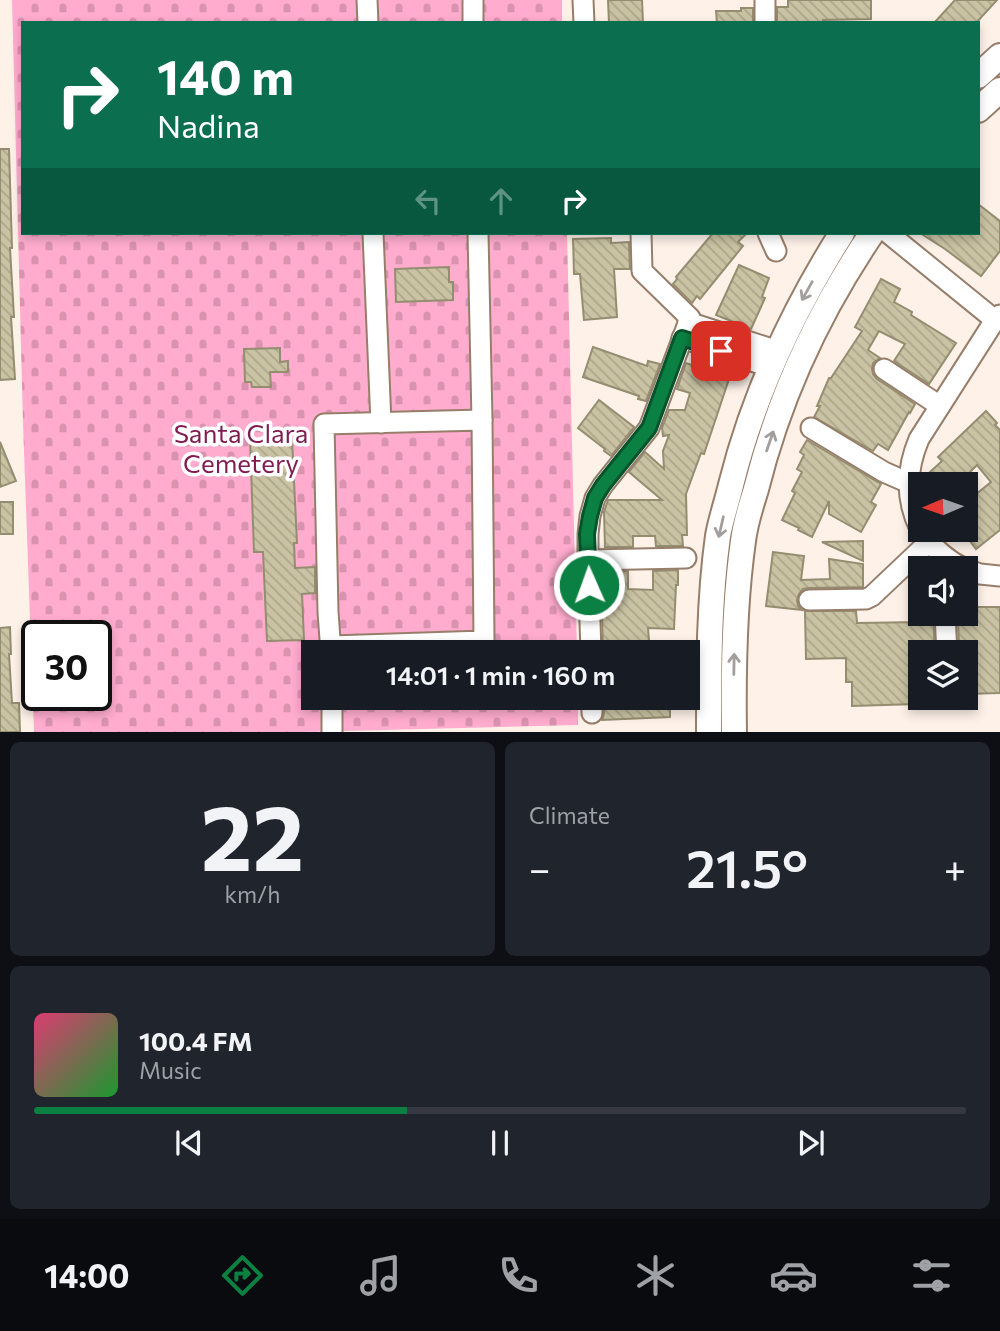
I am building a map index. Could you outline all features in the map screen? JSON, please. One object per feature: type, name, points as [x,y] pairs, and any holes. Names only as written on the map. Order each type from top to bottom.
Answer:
[{"type":"main road","points":[[980,74],[1000,56]]},
{"type":"main road","points":[[980,108],[1000,90]]},
{"type":"main road","points":[[709,732],[710,624],[718,534],[739,453],[774,359],[804,296],[841,235]]},
{"type":"main road","points":[[734,732],[736,622],[743,539],[763,460],[790,383],[823,312],[844,274],[871,235]]},
{"type":"street","points":[[367,0],[368,21]]},
{"type":"street","points":[[473,0],[473,21]]},
{"type":"street","points":[[583,0],[584,21]]},
{"type":"street","points":[[765,0],[765,21]]},
{"type":"street","points":[[373,235],[381,423]]},
{"type":"street","points":[[478,235],[484,640]]},
{"type":"street","points":[[591,640],[587,534],[595,498],[649,428],[690,318],[642,271],[641,235]]},
{"type":"street","points":[[891,235],[998,317],[919,439],[909,472]]},
{"type":"street","points":[[685,330],[774,359]]},
{"type":"street","points":[[884,369],[940,406]]},
{"type":"street","points":[[330,640],[324,424],[482,420]]},
{"type":"street","points":[[811,428],[908,483]]},
{"type":"street","points":[[809,600],[866,600],[917,542]]},
{"type":"street","points":[[931,542],[944,556]]},
{"type":"street","points":[[588,560],[686,558]]},
{"type":"street","points":[[978,573],[1000,576]]},
{"type":"street","points":[[332,710],[332,732]]},
{"type":"green space","name":"Santa Clara Cemetery","points":[[12,0],[562,0],[562,21],[21,21],[21,235],[567,235],[577,640],[301,640],[301,710],[578,710],[578,725],[305,732],[34,732],[33,711],[112,711],[112,620],[30,620]]},
{"type":"building","points":[[608,0],[642,0],[643,21],[609,21]]},
{"type":"building","points":[[788,0],[871,0],[871,19],[777,21],[777,7],[788,7]]},
{"type":"building","points":[[955,0],[997,0],[978,21],[936,21]]},
{"type":"building","points":[[741,8],[753,8],[753,21],[717,21],[716,11],[741,11]]},
{"type":"building","points":[[0,149],[9,149],[14,317],[11,317],[15,379],[0,380]]},
{"type":"building","points":[[980,206],[1000,221],[1000,251],[981,276],[923,235],[980,235]]},
{"type":"building","points":[[711,235],[745,235],[738,242],[743,246],[700,299],[697,296],[692,303],[673,284]]},
{"type":"building","points":[[611,238],[611,243],[629,242],[630,269],[614,269],[617,317],[584,320],[580,274],[574,274],[573,239]]},
{"type":"building","points":[[739,265],[769,278],[762,297],[765,298],[751,329],[716,315]]},
{"type":"building","points":[[449,267],[449,282],[453,282],[453,300],[396,302],[395,269]]},
{"type":"building","points":[[881,279],[900,289],[894,302],[956,343],[929,384],[894,361],[905,344],[879,331],[868,350],[880,358],[873,363],[873,374],[915,404],[888,450],[878,444],[873,451],[814,417],[829,378],[862,331],[855,327]]},
{"type":"building","points":[[593,347],[647,366],[648,361],[660,364],[646,401],[638,399],[639,396],[583,377]]},
{"type":"building","points":[[280,348],[280,362],[288,361],[288,372],[270,372],[271,387],[252,387],[251,382],[245,382],[244,349]]},
{"type":"building","points":[[696,362],[731,373],[704,454],[701,453],[686,494],[687,535],[682,535],[683,546],[656,546],[655,536],[633,536],[633,547],[605,547],[604,512],[608,500],[662,500],[629,472],[645,452],[664,469],[663,451],[669,435],[663,436],[662,428],[669,410],[685,410],[690,393],[677,389],[686,363],[695,366]]},
{"type":"building","points":[[599,400],[634,427],[611,456],[578,428]]},
{"type":"building","points":[[986,411],[997,423],[995,425],[1000,430],[1000,530],[976,549],[971,542],[978,542],[978,493],[991,482],[977,465],[970,472],[930,472],[942,461],[938,457]]},
{"type":"building","points":[[292,439],[297,543],[294,543],[295,568],[315,567],[315,593],[302,594],[304,640],[267,641],[263,552],[254,552],[250,440]]},
{"type":"building","points":[[807,440],[881,484],[871,502],[876,505],[861,532],[829,514],[829,501],[812,537],[782,520],[802,472],[797,469],[804,455],[800,452]]},
{"type":"building","points":[[0,442],[16,481],[0,487]]},
{"type":"building","points":[[0,502],[13,502],[13,534],[0,534]]},
{"type":"building","points":[[863,541],[863,561],[822,542]]},
{"type":"building","points":[[773,552],[804,556],[801,580],[830,579],[829,559],[863,564],[863,587],[803,589],[797,600],[802,610],[766,606]]},
{"type":"building","points":[[678,570],[674,629],[648,628],[649,640],[603,640],[601,572],[628,571],[628,589],[653,590],[653,571]]},
{"type":"building","points":[[978,607],[1000,607],[1000,693],[978,694],[978,640],[959,640],[958,626],[978,626]]},
{"type":"building","points":[[805,611],[856,611],[857,623],[908,622],[908,626],[934,626],[934,640],[908,640],[908,704],[852,706],[852,682],[846,682],[846,658],[806,659]]},
{"type":"building","points":[[10,627],[12,703],[19,703],[20,732],[0,732],[0,628]]},
{"type":"building","points":[[604,710],[670,710],[670,717],[602,720]]},
{"type":"route","points":[[589,585],[587,534],[595,498],[649,428],[682,338],[721,351]]}]
